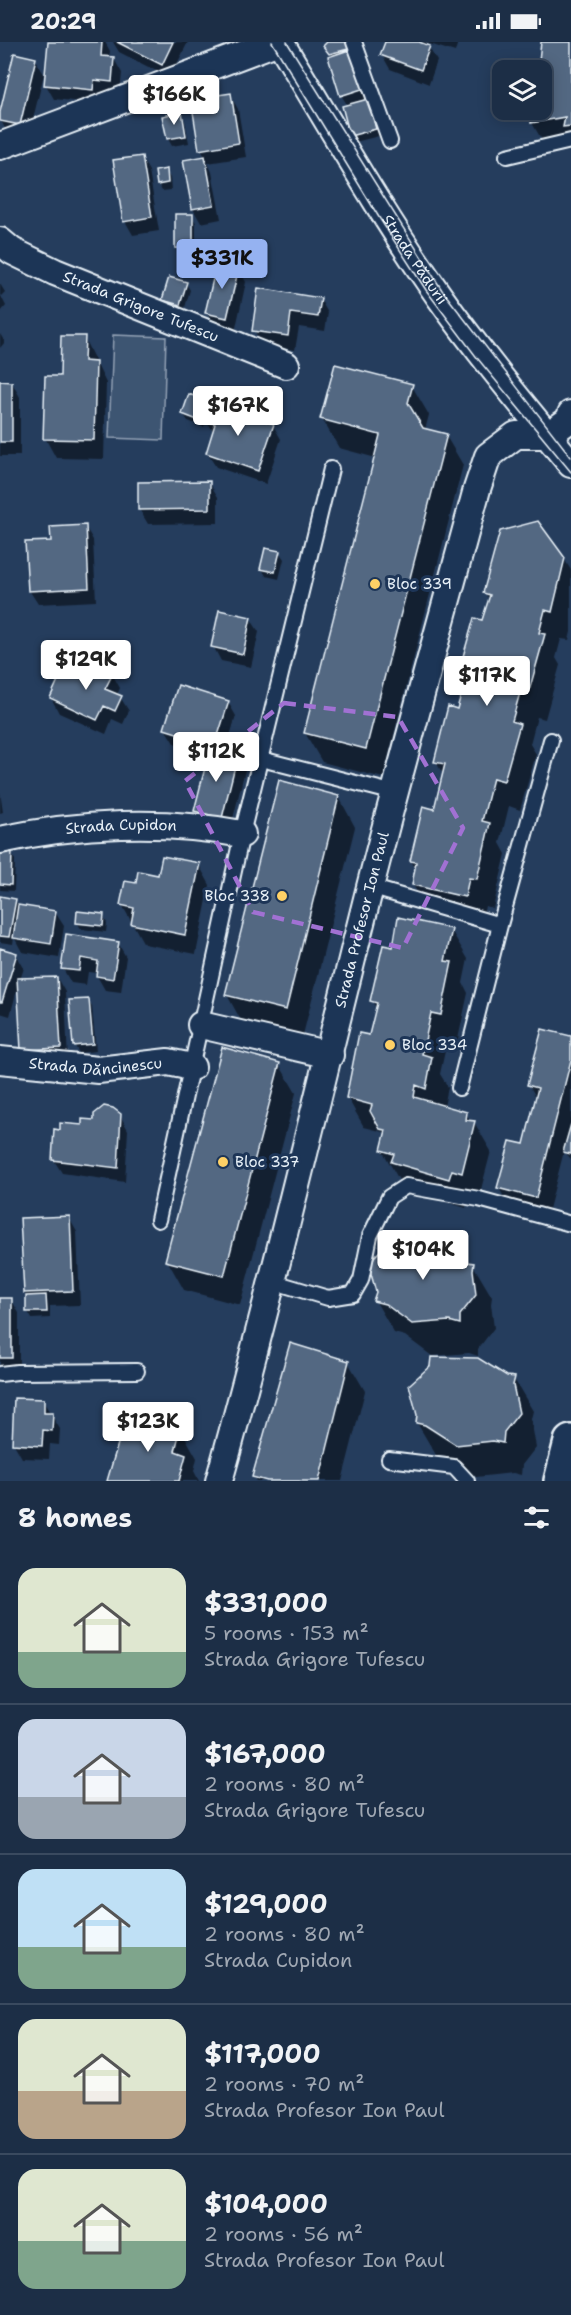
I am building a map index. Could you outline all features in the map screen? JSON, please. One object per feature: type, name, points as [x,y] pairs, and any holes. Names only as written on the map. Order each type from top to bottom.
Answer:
[{"type":"main road","points":[[561,1481],[571,1442]]},
{"type":"street","points":[[0,146],[278,42]]},
{"type":"street","name":"Strada Pădurii","points":[[278,42],[433,288],[571,464]]},
{"type":"street","name":"Strada Grigore Tufescu","points":[[0,241],[12,251],[55,273],[286,365]]},
{"type":"street","points":[[548,435],[569,420],[571,414]]},
{"type":"street","name":"Strada Profesor Ion Paul","points":[[219,1481],[330,1055],[370,887],[477,489],[489,456],[516,435],[548,435]]},
{"type":"street","name":"Strada Cupidon","points":[[0,840],[86,827],[167,825],[213,828],[242,834]]},
{"type":"street","points":[[201,1025],[330,1055]]},
{"type":"street","name":"Strada Dăncinescu","points":[[0,1060],[98,1070],[168,1062],[192,1067]]},
{"type":"lane","points":[[354,42],[390,141]]},
{"type":"lane","points":[[507,156],[571,141]]},
{"type":"lane","points":[[158,1220],[242,834],[331,469]]},
{"type":"lane","points":[[459,1088],[500,925],[551,740]]},
{"type":"lane","points":[[261,759],[395,793]]},
{"type":"lane","points":[[370,887],[500,925]]},
{"type":"lane","points":[[271,1281],[328,1298],[353,1294],[361,1280],[370,1236],[389,1197],[406,1186],[479,1198],[571,1224]]},
{"type":"lane","points":[[0,1374],[137,1371]]},
{"type":"lane","points":[[389,1459],[454,1467],[467,1481]]},
{"type":"highlighted area","points":[[284,703],[398,717],[463,828],[403,948],[253,912],[185,781]]},
{"type":"shaded area","points":[[113,335],[166,337],[163,440],[109,438]]},
{"type":"building","points":[[48,42],[102,42],[101,56],[114,57],[112,82],[94,80],[93,90],[44,85]]},
{"type":"building","points":[[117,42],[173,42],[162,65]]},
{"type":"building","points":[[327,42],[352,42],[356,47],[329,54],[323,46]]},
{"type":"building","points":[[385,42],[419,42],[430,46],[421,70],[380,55]]},
{"type":"building","points":[[541,42],[571,42],[571,126],[563,127],[565,117],[552,119],[552,60],[539,60]]},
{"type":"building","points":[[352,49],[365,88],[340,96],[328,57]]},
{"type":"building","points":[[14,53],[36,58],[20,125],[0,121],[0,112]]},
{"type":"building","points":[[231,93],[239,143],[199,150],[191,99]]},
{"type":"building","points":[[368,99],[376,129],[350,136],[342,106]]},
{"type":"building","points":[[182,112],[186,136],[167,139],[162,116]]},
{"type":"building","points":[[531,120],[548,120],[531,123]]},
{"type":"building","points":[[142,156],[152,217],[123,222],[113,160]]},
{"type":"building","points":[[205,156],[214,205],[192,209],[183,160]]},
{"type":"building","points":[[167,169],[168,183],[157,185],[155,171]]},
{"type":"building","points":[[175,214],[193,214],[193,249],[175,248]]},
{"type":"building","points":[[217,262],[239,267],[227,318],[205,313]]},
{"type":"building","points":[[169,277],[187,282],[180,305],[162,300]]},
{"type":"building","points":[[258,288],[321,298],[318,317],[291,313],[288,336],[252,331]]},
{"type":"building","points":[[61,336],[85,336],[84,361],[96,362],[94,440],[43,439],[45,376],[60,376]]},
{"type":"building","name":"Bloc 339","points":[[335,364],[413,384],[408,403],[423,428],[447,434],[366,749],[304,733],[380,435],[320,419]]},
{"type":"building","points":[[0,381],[12,382],[12,442],[0,442]]},
{"type":"building","points":[[189,394],[207,401],[200,421],[182,414]]},
{"type":"building","points":[[212,404],[274,424],[258,471],[206,453],[215,424],[206,421]]},
{"type":"building","points":[[210,481],[210,509],[138,510],[138,482]]},
{"type":"building","points":[[538,521],[565,558],[552,612],[545,610],[539,633],[545,634],[529,691],[521,689],[512,721],[520,724],[504,781],[493,778],[482,821],[490,823],[477,879],[469,878],[465,897],[412,885],[416,862],[410,861],[423,806],[434,809],[445,764],[434,762],[448,706],[457,709],[466,676],[458,674],[474,618],[482,620],[490,595],[483,593],[500,531]]},
{"type":"building","points":[[86,525],[89,588],[28,591],[25,542],[51,541],[50,527]]},
{"type":"building","points":[[265,548],[280,551],[275,572],[260,569]]},
{"type":"building","points":[[219,610],[251,617],[243,654],[211,647]]},
{"type":"building","points":[[90,662],[113,673],[105,689],[122,696],[115,711],[104,706],[97,720],[50,698],[64,667],[83,676]]},
{"type":"building","points":[[178,685],[229,701],[215,745],[164,729]]},
{"type":"building","points":[[210,748],[238,754],[222,818],[194,811]]},
{"type":"building","name":"Bloc 338","points":[[279,780],[339,796],[286,1010],[225,995]]},
{"type":"building","points":[[0,851],[12,852],[11,885],[0,884]]},
{"type":"building","points":[[162,856],[200,863],[185,935],[131,924],[134,908],[120,905],[125,881],[136,883],[138,871],[158,875]]},
{"type":"building","points":[[0,896],[16,899],[9,937],[0,936]]},
{"type":"building","points":[[18,905],[56,911],[51,944],[13,938]]},
{"type":"building","points":[[77,911],[104,914],[103,926],[76,923]]},
{"type":"building","name":"Bloc 334","points":[[398,917],[452,929],[445,961],[452,962],[441,1015],[431,1013],[422,1054],[432,1057],[426,1089],[416,1085],[414,1097],[467,1112],[466,1120],[475,1121],[462,1173],[452,1170],[449,1179],[391,1162],[394,1154],[381,1150],[386,1130],[380,1129],[370,1111],[372,1105],[346,1098],[359,1033],[369,1035],[377,1003],[370,1001],[383,945],[393,947]]},
{"type":"building","points":[[66,934],[119,942],[113,979],[96,976],[98,961],[81,958],[79,971],[61,969]]},
{"type":"building","points":[[0,948],[17,953],[2,1002],[0,1002]]},
{"type":"building","points":[[57,977],[61,1048],[21,1050],[17,978]]},
{"type":"building","points":[[89,999],[93,1044],[73,1046],[69,1000]]},
{"type":"building","points":[[542,1029],[571,1036],[571,1060],[536,1198],[497,1188],[510,1141],[524,1144],[538,1088],[527,1085]]},
{"type":"building","name":"Bloc 337","points":[[222,1047],[280,1063],[224,1276],[165,1261]]},
{"type":"building","points":[[104,1106],[113,1108],[121,1114],[118,1168],[52,1160],[54,1129],[60,1130],[60,1123],[82,1125],[82,1119],[94,1120],[94,1114]]},
{"type":"building","points":[[571,1124],[571,1154],[563,1152]]},
{"type":"building","points":[[70,1216],[73,1291],[24,1293],[20,1218]]},
{"type":"building","points":[[431,1238],[467,1262],[474,1263],[476,1295],[460,1315],[460,1324],[449,1321],[412,1324],[385,1304],[373,1301],[376,1292],[368,1263],[381,1250],[385,1240],[395,1244]]},
{"type":"building","points":[[46,1295],[47,1312],[26,1312],[26,1296]]},
{"type":"building","points":[[0,1298],[12,1298],[12,1358],[0,1358]]},
{"type":"building","points":[[290,1343],[349,1361],[319,1481],[267,1481],[252,1477]]},
{"type":"building","points":[[431,1357],[478,1358],[507,1376],[515,1377],[513,1385],[519,1413],[504,1432],[503,1443],[493,1441],[456,1445],[425,1425],[416,1423],[417,1415],[409,1385],[430,1366]]},
{"type":"building","points":[[14,1398],[44,1399],[44,1413],[53,1413],[52,1431],[43,1430],[42,1446],[12,1444]]},
{"type":"building","points":[[135,1414],[181,1427],[175,1451],[186,1455],[179,1481],[107,1481],[122,1430],[130,1433]]},
{"type":"tram line","points":[[272,42],[426,290],[478,359],[571,472]]},
{"type":"tram line","points":[[287,42],[442,290],[571,457]]},
{"type":"place","name":"Bloc 339","points":[[375,584]]},
{"type":"place","name":"Bloc 338","points":[[282,896]]},
{"type":"place","name":"Bloc 334","points":[[390,1045]]},
{"type":"place","name":"Bloc 337","points":[[223,1162]]}]
